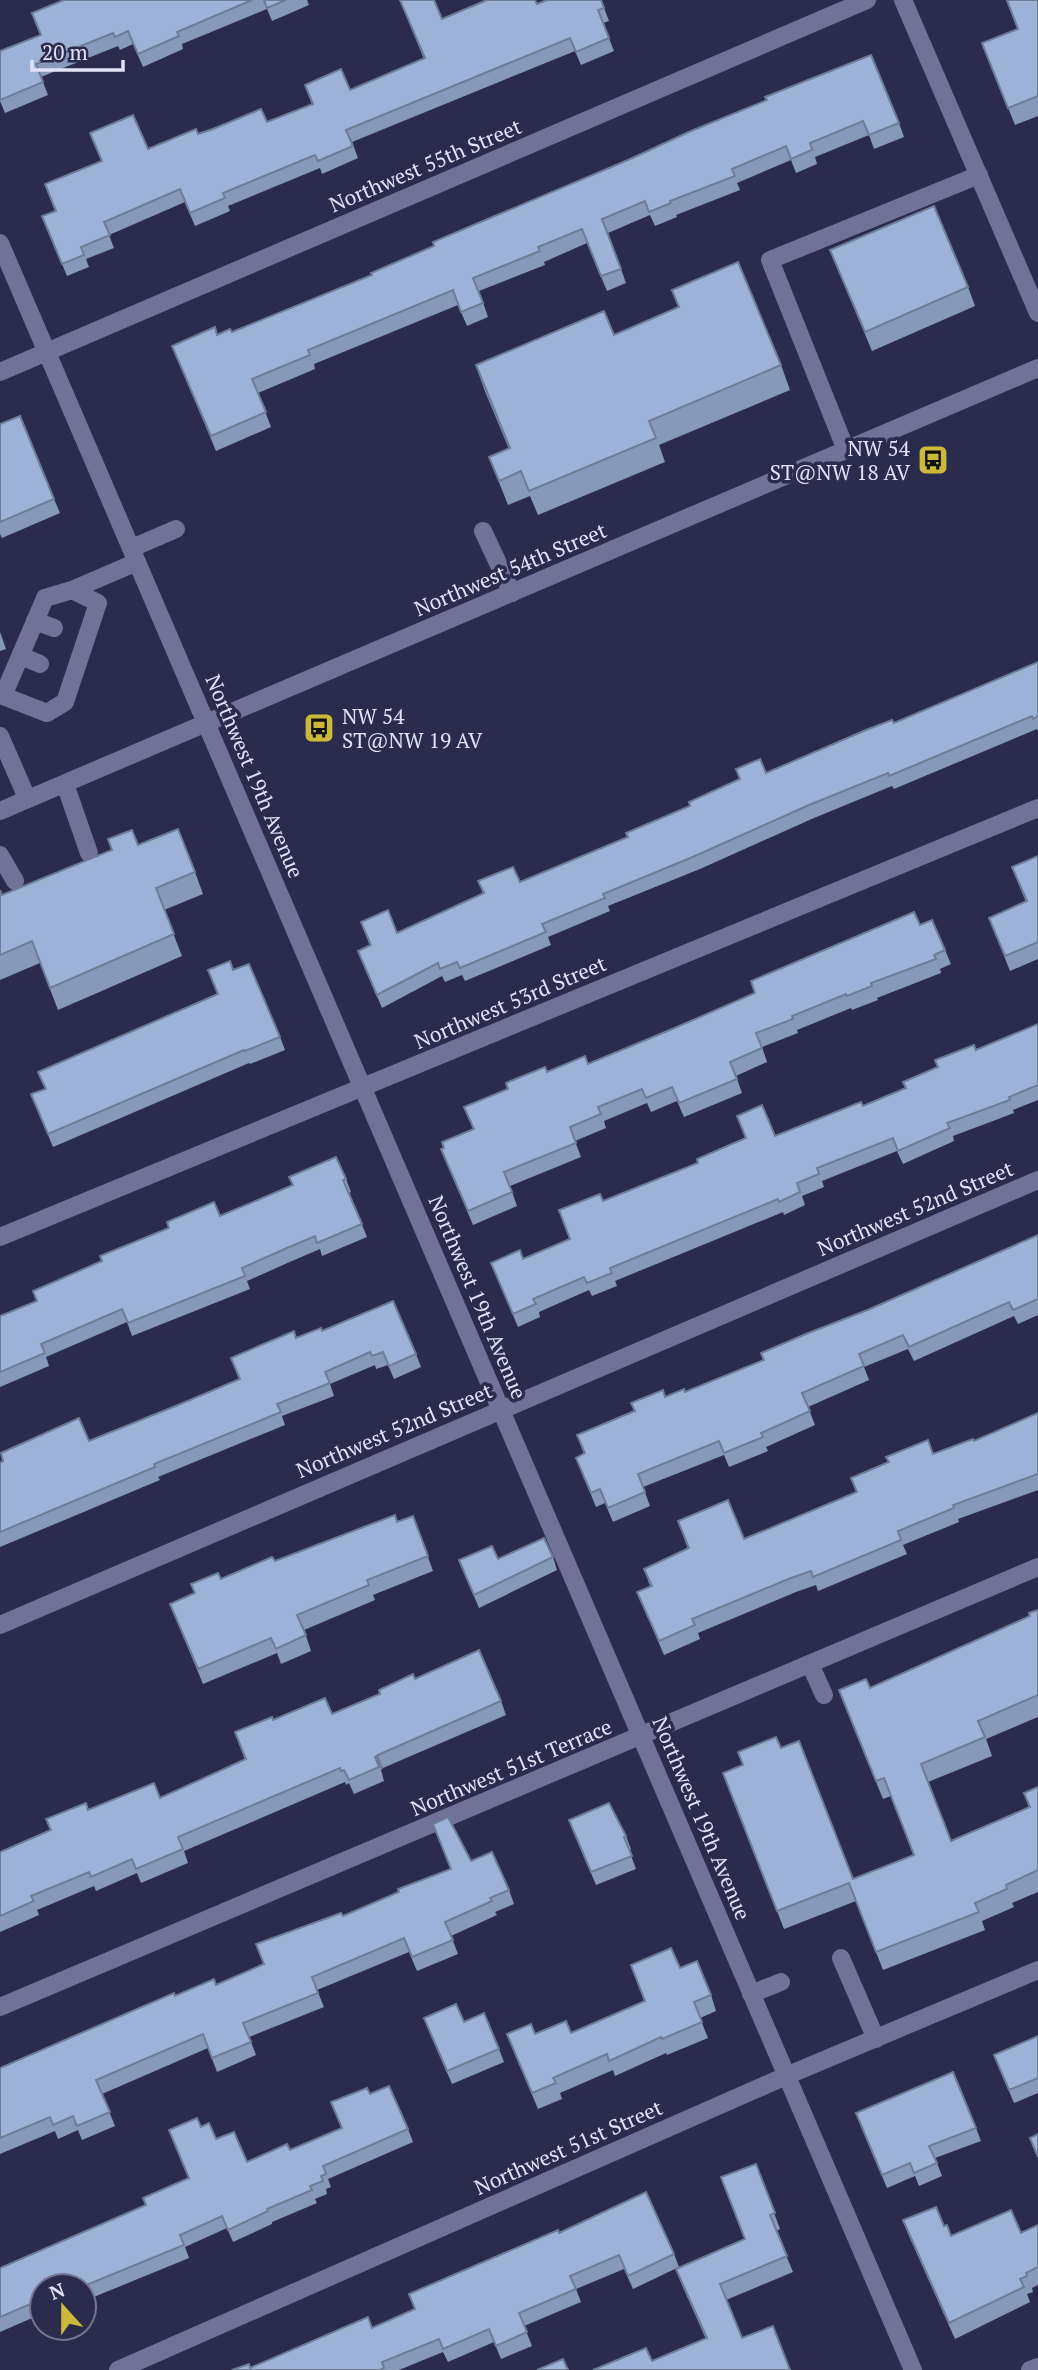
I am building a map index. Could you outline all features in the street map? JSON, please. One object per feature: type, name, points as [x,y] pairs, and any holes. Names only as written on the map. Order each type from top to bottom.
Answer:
[{"type":"street","name":"Northwest 55th Street","points":[[0,372],[867,0]]},
{"type":"street","points":[[903,0],[1038,313]]},
{"type":"street","points":[[846,450],[770,260],[979,175]]},
{"type":"street","name":"Northwest 19th Avenue","points":[[0,243],[913,2370]]},
{"type":"street","name":"Northwest 54th Street","points":[[0,811],[1038,368]]},
{"type":"street","points":[[72,590],[98,603],[67,675],[65,702],[47,713],[2,698],[45,598],[72,590],[176,529]]},
{"type":"street","points":[[483,531],[512,593]]},
{"type":"street","points":[[35,621],[54,628]]},
{"type":"street","points":[[20,656],[40,664]]},
{"type":"street","points":[[0,736],[27,798]]},
{"type":"street","points":[[65,784],[89,853]]},
{"type":"street","name":"Northwest 53rd Street","points":[[0,1237],[1038,808]]},
{"type":"street","points":[[0,855],[15,881]]},
{"type":"street","name":"Northwest 52nd Street","points":[[0,1625],[1038,1180]]},
{"type":"street","name":"Northwest 51st Terrace","points":[[0,2007],[1038,1567]]},
{"type":"street","points":[[810,1664],[824,1695]]},
{"type":"street","points":[[841,1958],[876,2039]]},
{"type":"street","name":"Northwest 51st Street","points":[[118,2370],[786,2076],[1038,1970]]},
{"type":"street","points":[[751,1994],[781,1982]]},
{"type":"street","points":[[1030,2370],[1038,2367]]},
{"type":"building","points":[[64,0],[252,0],[177,32],[179,36],[138,54],[128,31],[115,37],[113,33],[36,64],[43,82],[0,100],[0,51],[41,35],[32,13]]},
{"type":"building","points":[[264,0],[286,0],[267,8]]},
{"type":"building","points":[[400,0],[434,0],[442,19],[487,0],[535,0],[537,4],[547,0],[601,0],[604,8],[598,10],[609,38],[576,52],[570,38],[346,130],[353,146],[318,161],[315,155],[223,193],[225,198],[190,213],[180,189],[104,222],[110,235],[81,247],[84,255],[62,264],[42,216],[56,211],[45,184],[102,161],[90,133],[133,115],[148,149],[196,129],[198,134],[213,129],[261,109],[267,122],[313,104],[305,85],[341,69],[350,90],[425,58]]},
{"type":"building","points":[[1007,0],[1038,0],[1038,96],[1008,108],[982,43],[1018,29]]},
{"type":"building","points":[[871,55],[899,123],[869,135],[863,121],[810,143],[812,150],[791,159],[786,146],[732,169],[735,176],[649,212],[645,201],[602,219],[621,269],[601,276],[582,229],[538,247],[540,251],[473,278],[483,303],[461,312],[453,290],[308,350],[310,355],[252,379],[266,412],[211,436],[172,346],[215,327],[217,335],[230,329],[232,332],[372,275],[371,273],[434,246],[433,242],[767,100],[765,97]]},
{"type":"building","points":[[934,206],[968,287],[865,332],[830,250]]},
{"type":"building","points":[[738,262],[781,365],[649,421],[656,438],[529,491],[521,471],[499,481],[489,457],[510,448],[476,365],[604,311],[614,335],[679,307],[672,290]]},
{"type":"building","points":[[20,416],[54,499],[0,522],[0,424]]},
{"type":"building","points":[[1038,662],[1038,716],[1033,719],[1032,716],[889,776],[888,773],[809,805],[603,894],[605,898],[542,924],[546,932],[460,968],[457,962],[440,969],[438,963],[377,995],[358,951],[371,945],[361,922],[388,910],[397,933],[484,893],[478,881],[513,867],[520,882],[628,837],[626,833],[690,806],[689,802],[740,779],[736,769],[760,759],[766,773]]},
{"type":"building","points":[[178,829],[195,872],[156,888],[174,934],[50,988],[32,941],[0,955],[0,890],[2,895],[112,850],[108,839],[132,830],[138,845]]},
{"type":"building","points":[[1038,856],[1038,942],[1005,956],[989,918],[1027,901],[1012,867]]},
{"type":"building","points":[[914,912],[920,925],[932,920],[945,950],[934,955],[936,959],[871,983],[872,986],[847,996],[846,994],[756,1033],[762,1048],[730,1062],[737,1079],[679,1103],[672,1087],[646,1098],[642,1089],[598,1107],[601,1114],[570,1127],[576,1143],[504,1172],[512,1192],[468,1211],[441,1149],[444,1148],[442,1142],[474,1129],[464,1107],[508,1089],[506,1083],[545,1067],[547,1072],[585,1056],[588,1064],[677,1027],[755,993],[751,981]]},
{"type":"building","points":[[230,961],[233,970],[249,964],[280,1037],[48,1134],[31,1094],[46,1089],[38,1072],[218,994],[208,970]]},
{"type":"building","points":[[1038,1024],[1038,1085],[1009,1097],[1010,1100],[947,1123],[950,1128],[898,1151],[893,1138],[817,1168],[819,1174],[797,1183],[800,1192],[610,1268],[612,1273],[587,1283],[584,1277],[533,1299],[536,1304],[513,1314],[491,1263],[520,1250],[523,1259],[570,1239],[559,1210],[600,1194],[603,1201],[698,1163],[697,1159],[746,1138],[737,1116],[762,1105],[775,1136],[861,1102],[863,1106],[906,1088],[903,1082],[938,1067],[935,1060],[974,1045],[976,1050]]},
{"type":"building","points":[[336,1157],[362,1224],[317,1243],[315,1236],[242,1268],[245,1276],[128,1323],[122,1309],[41,1344],[45,1353],[0,1372],[0,1316],[37,1301],[33,1291],[102,1261],[100,1256],[169,1228],[167,1222],[214,1202],[220,1216],[293,1185],[289,1177]]},
{"type":"building","points":[[1038,1235],[1038,1299],[1013,1310],[1009,1302],[909,1347],[903,1335],[859,1354],[864,1366],[802,1393],[810,1411],[761,1433],[763,1437],[724,1453],[719,1441],[638,1474],[645,1492],[608,1508],[600,1489],[591,1493],[576,1458],[585,1453],[577,1435],[635,1411],[631,1403],[663,1390],[665,1397],[684,1389],[685,1392],[764,1360],[761,1353],[870,1309]]},
{"type":"building","points":[[393,1301],[416,1354],[389,1366],[383,1352],[372,1356],[370,1352],[325,1372],[330,1383],[277,1404],[281,1412],[0,1532],[0,1463],[3,1461],[1,1453],[79,1418],[89,1441],[240,1379],[231,1358],[294,1331],[296,1338],[321,1328],[322,1331]]},
{"type":"building","points":[[1038,1413],[1038,1474],[953,1505],[954,1508],[898,1531],[901,1540],[813,1577],[811,1571],[692,1619],[695,1625],[659,1641],[637,1592],[652,1586],[644,1569],[689,1548],[678,1521],[728,1500],[744,1539],[857,1492],[851,1478],[889,1462],[886,1457],[928,1440],[933,1454],[973,1439],[974,1441]]},
{"type":"building","points":[[395,1515],[397,1522],[413,1516],[428,1556],[367,1580],[369,1585],[297,1615],[306,1635],[276,1649],[271,1638],[198,1669],[170,1604],[195,1593],[191,1584],[218,1573],[221,1579],[272,1557],[275,1561]]},
{"type":"building","points":[[544,1538],[553,1557],[474,1595],[459,1560],[492,1546],[498,1559]]},
{"type":"building","points":[[1038,1610],[1038,1695],[978,1721],[985,1737],[921,1764],[951,1841],[1030,1807],[1024,1793],[1038,1787],[1038,1870],[1006,1885],[1007,1889],[975,1903],[979,1912],[876,1952],[849,1883],[777,1911],[723,1773],[743,1765],[738,1752],[776,1737],[781,1748],[799,1741],[853,1879],[914,1855],[884,1778],[876,1781],[839,1690],[866,1679],[870,1688]]},
{"type":"building","points":[[479,1650],[501,1701],[378,1755],[375,1757],[379,1767],[349,1780],[340,1768],[178,1837],[183,1849],[136,1869],[132,1859],[91,1877],[89,1872],[31,1896],[34,1901],[0,1916],[0,1852],[51,1830],[46,1819],[86,1803],[88,1810],[154,1783],[160,1798],[246,1759],[235,1732],[272,1717],[273,1720],[325,1698],[332,1714],[380,1694],[379,1690],[413,1674],[415,1679]]},
{"type":"building","points":[[609,1803],[626,1836],[624,1837],[632,1856],[591,1872],[569,1820]]},
{"type":"building","points":[[448,1817],[471,1861],[492,1852],[509,1890],[490,1898],[492,1901],[445,1922],[453,1940],[412,1957],[404,1938],[312,1977],[318,1993],[243,2023],[251,2042],[212,2058],[203,2034],[96,2080],[110,2112],[77,2126],[73,2116],[53,2125],[50,2117],[0,2138],[0,2068],[174,1993],[175,1996],[214,1979],[216,1985],[264,1964],[256,1944],[341,1913],[343,1916],[399,1892],[398,1889],[451,1869],[433,1824]]},
{"type":"building","points":[[671,1948],[680,1968],[697,1961],[711,1995],[694,2002],[702,2022],[609,2061],[607,2054],[553,2078],[556,2083],[532,2093],[507,2034],[531,2024],[535,2034],[566,2021],[571,2033],[645,2001],[631,1965]]},
{"type":"building","points":[[456,2004],[464,2022],[484,2013],[499,2049],[447,2071],[424,2018]]},
{"type":"building","points":[[1038,2036],[1038,2078],[1009,2090],[994,2055]]},
{"type":"building","points":[[953,2072],[976,2128],[929,2146],[937,2163],[914,2173],[910,2163],[882,2175],[856,2113]]},
{"type":"building","points":[[389,2086],[408,2129],[323,2166],[326,2174],[321,2176],[323,2181],[310,2186],[312,2190],[267,2209],[268,2211],[228,2230],[222,2216],[180,2235],[184,2245],[98,2280],[98,2272],[28,2272],[28,2305],[0,2317],[0,2268],[146,2205],[143,2198],[189,2178],[169,2130],[197,2118],[201,2127],[209,2123],[216,2139],[234,2132],[247,2162],[287,2144],[290,2150],[342,2128],[331,2102],[367,2088],[370,2094]]},
{"type":"building","points":[[1038,2134],[1038,2157],[1030,2138]]},
{"type":"building","points":[[756,2164],[775,2213],[770,2215],[787,2256],[720,2284],[742,2338],[773,2326],[790,2370],[593,2370],[646,2348],[652,2361],[707,2338],[676,2269],[745,2239],[721,2177]]},
{"type":"building","points":[[646,2192],[674,2254],[628,2276],[619,2255],[570,2276],[576,2289],[519,2313],[527,2332],[496,2346],[489,2329],[443,2349],[439,2339],[382,2362],[384,2368],[380,2370],[232,2370],[249,2364],[250,2368],[368,2317],[372,2328],[415,2309],[409,2294],[558,2230],[559,2233]]},
{"type":"building","points":[[936,2207],[951,2236],[1011,2210],[1021,2233],[1038,2225],[1038,2267],[1020,2279],[1024,2287],[949,2323],[903,2220]]},
{"type":"building","points":[[563,2359],[568,2370],[537,2370]]},
{"type":"place","name":"NW 54 ST@NW 18 AV","points":[[933,460]]},
{"type":"place","name":"NW 54 ST@NW 19 AV","points":[[319,728]]}]
